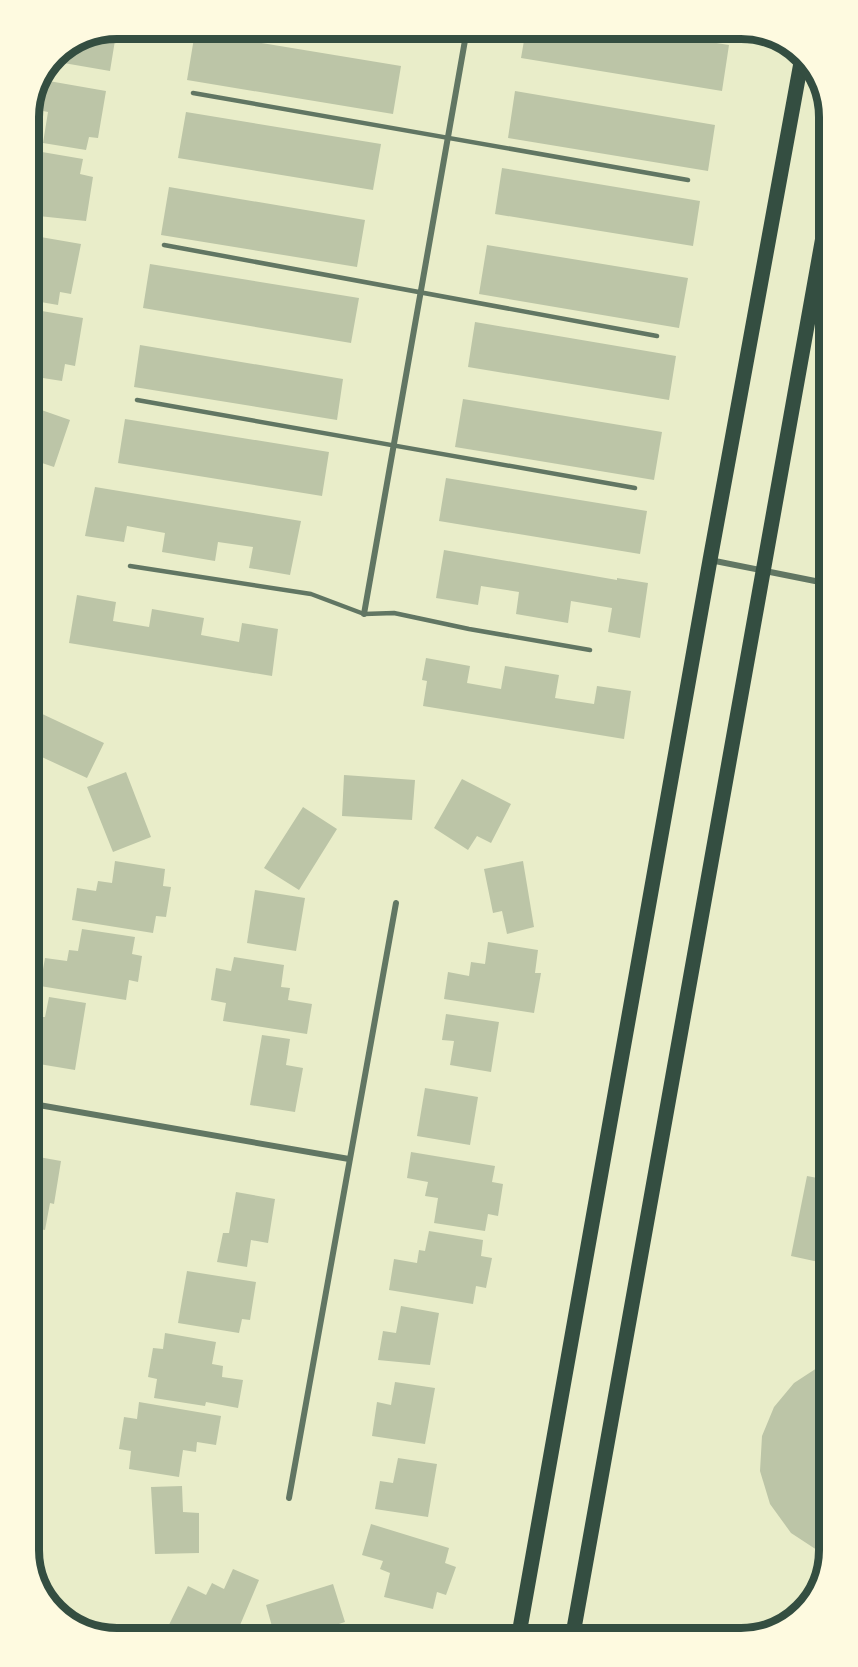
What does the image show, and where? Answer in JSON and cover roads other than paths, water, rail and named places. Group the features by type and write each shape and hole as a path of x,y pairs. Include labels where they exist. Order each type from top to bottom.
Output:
{"main road":[{"path":"520,1628 800,67"},
{"path":"574,1628 819,259"}],"street":[{"path":"364,614 465,39"},
{"path":"710,560 819,582"},
{"path":"289,1498 396,903"},
{"path":"39,1105 349,1159"}],"lane":[{"path":"193,93 688,180"},
{"path":"164,245 657,336"},
{"path":"137,400 635,488"},
{"path":"130,566 311,594 364,614 394,613 469,629 590,650"}]}
